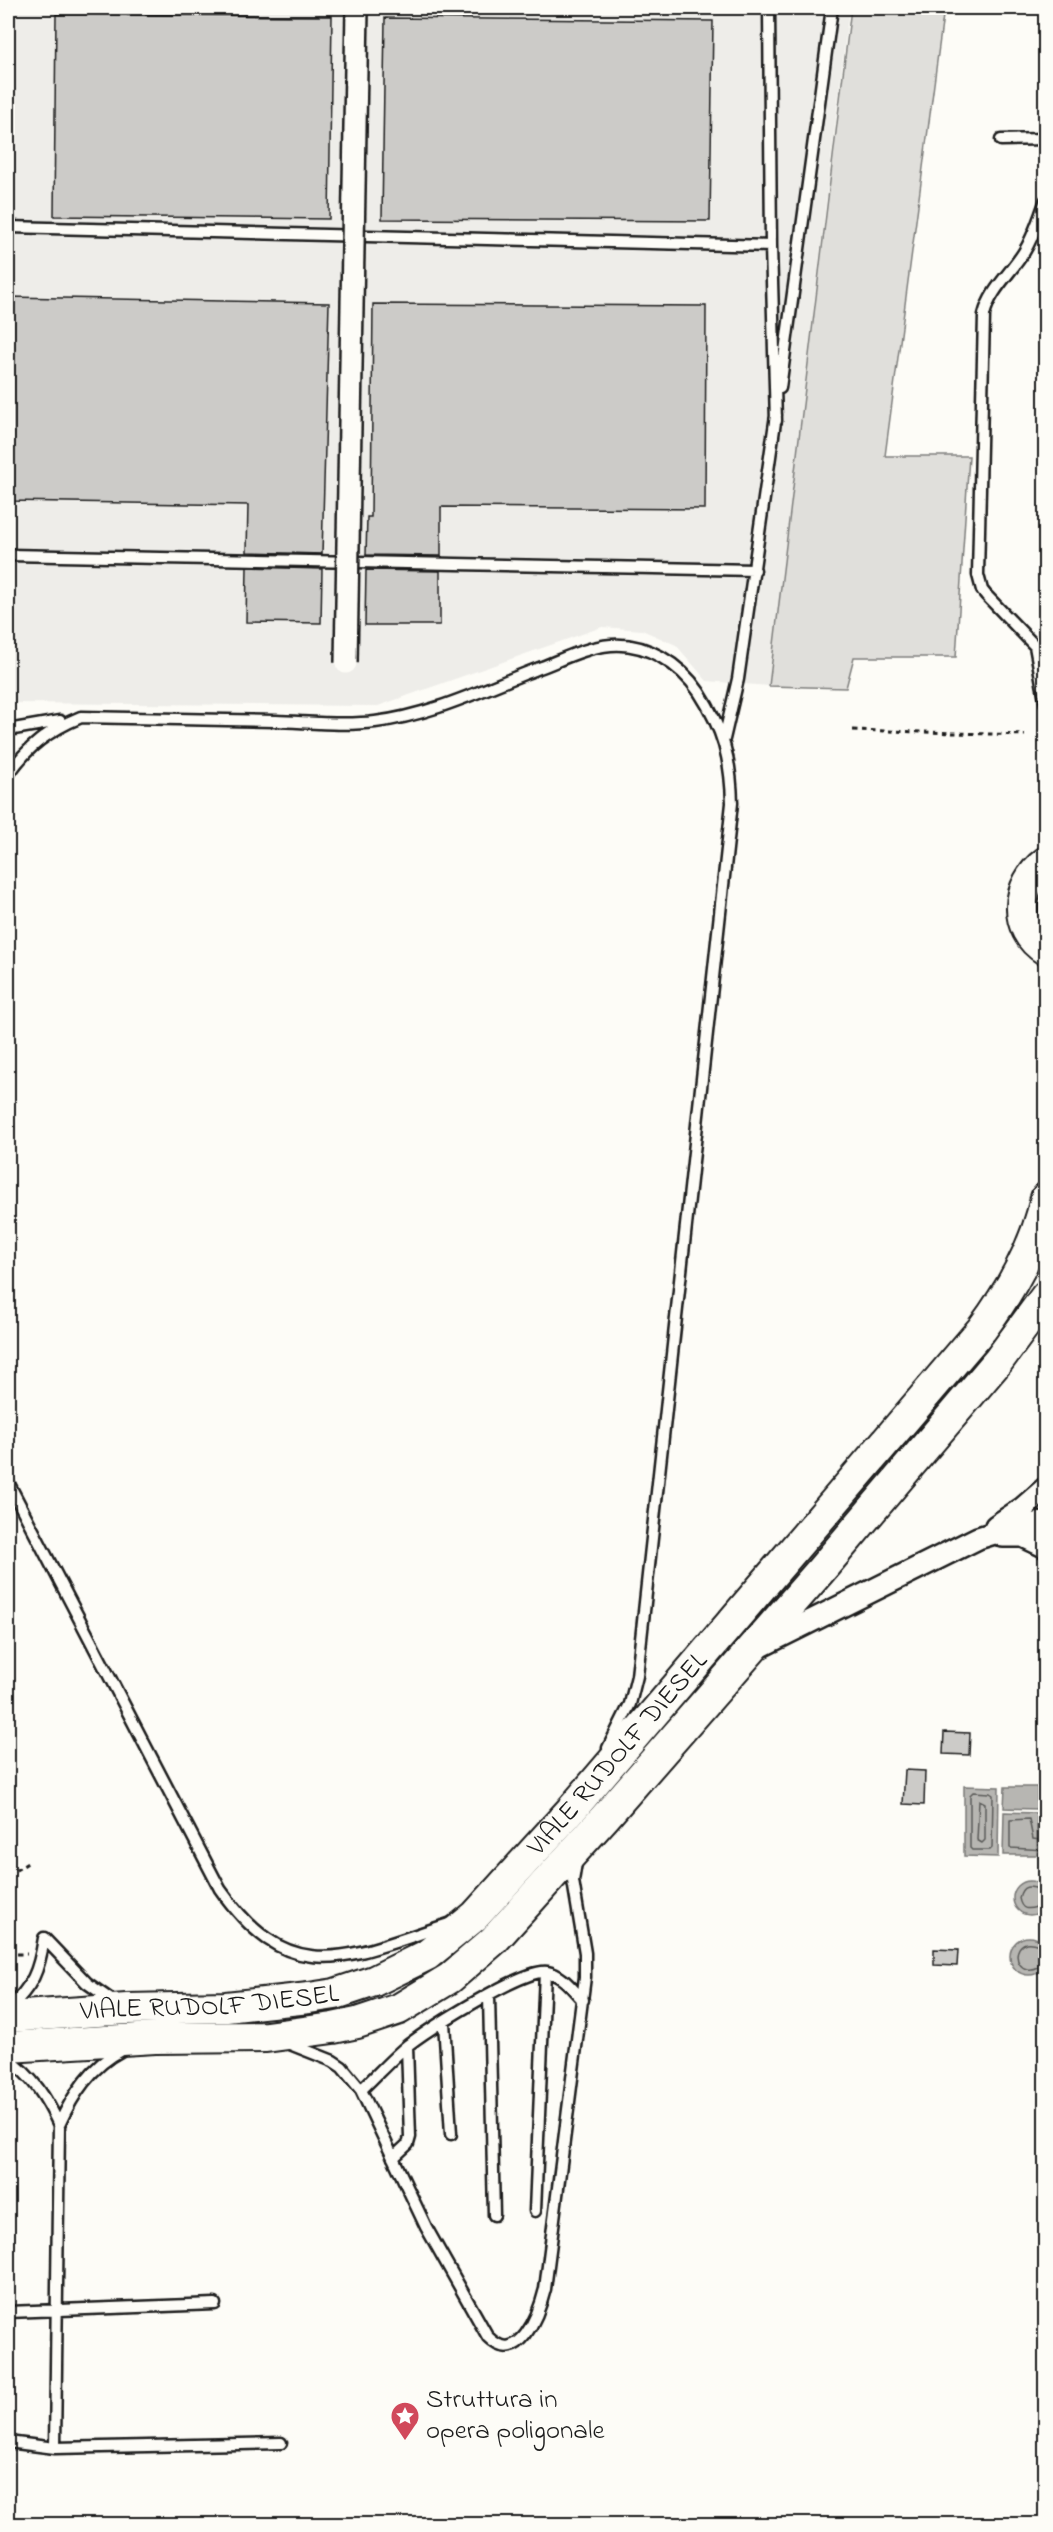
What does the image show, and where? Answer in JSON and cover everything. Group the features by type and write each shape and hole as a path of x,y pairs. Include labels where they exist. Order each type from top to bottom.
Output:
{"street":[{"path":"346,663 357,8"},
{"path":"1046,862 1036,869 1026,883 1021,900 1022,916 1028,932 1038,945 1046,950"},
{"name":"VIALE RUDOLF DIESEL","path":"8,2017 127,2009 226,2007 335,1994 374,1982 412,1964 442,1944 475,1916 572,1809 982,1329 1008,1291 1021,1266 1046,1198"},
{"name":"VIALE RUDOLF DIESEL","path":"8,2048 155,2038 266,2037 357,2023 399,2009 431,1991 494,1940 606,1816 1010,1348 1046,1296"},
{"path":"750,1651 978,1538 1023,1508 1046,1488"},
{"path":"978,1538 1017,1526 1046,1523"},
{"path":"978,1538 1023,1536 1046,1547"}],"lane":[{"path":"769,8 771,246 776,421"},
{"path":"724,739 738,679 755,570 832,8"},
{"path":"1001,140 1046,139"},
{"path":"1046,200 1026,249 993,294 984,315 978,575 982,590 986,595 1035,646 1046,704"},
{"path":"8,227 771,246"},
{"path":"8,555 755,570"},
{"path":"8,730 36,727 81,717 374,723 425,711 582,651 613,645 644,649 676,666 693,683 706,704 724,739 730,770 732,803 637,1676 623,1720 572,1809"},
{"path":"8,776 26,752 42,736 60,725 81,717"},
{"path":"8,1482 220,1889 248,1922 267,1939 287,1950 311,1958 335,1958 475,1916"},
{"path":"266,2037 312,2051 342,2067 361,2090 426,2227 488,2337 509,2347 519,2342 535,2319 546,2289 582,2000 585,1953 573,1875 578,1858 606,1816"},
{"path":"8,2009 34,1979 40,1963 44,1938 87,1983 127,2009"},
{"path":"361,2090 407,2046 515,1981 545,1972 562,1978 582,2000"},
{"path":"535,2211 545,1972"},
{"path":"489,1996 494,2215"},
{"path":"444,2022 451,2134"},
{"path":"59,2125 73,2096 96,2068 113,2055 155,2038"},
{"path":"393,2158 408,2144 410,2137 407,2046"},
{"path":"8,2059 37,2084 47,2098 59,2125 55,2448"},
{"path":"8,2312 57,2312 215,2304"},
{"path":"8,2442 55,2448 281,2444"}],"path":[{"path":"853,730 1025,735"},
{"path":"8,1875 31,1861"}],"shaded area":[{"path":"8,8 849,8 769,686 707,681 676,645 642,630 602,627 378,706 8,703"},
{"path":"851,8 944,8 885,456 969,456 956,657 854,657 846,688 769,686"},
{"path":"1045,875 1045,932 1037,918 1035,904"}],"water":[{"path":"964,1786 999,1787 998,1857 964,1856"},
{"path":"1005,1787 1037,1787 1037,1809 1004,1808"},
{"path":"1041,1787 1045,1787 1045,1856 1040,1856"},
{"path":"1004,1812 1037,1813 1037,1855 1003,1855"},
{"path":"1030,1881 1042,1886 1047,1898 1042,1910 1030,1915 1018,1910 1013,1898 1018,1886"},
{"path":"1029,1937 1036,1938 1042,1943 1047,1949 1047,1963 1042,1969 1036,1974 1029,1975 1022,1974 1016,1969 1011,1963 1010,1956 1011,1949 1016,1943 1022,1938"}],"building":[{"path":"56,14 332,16 329,219 54,216"},
{"path":"385,18 713,21 710,221 382,219"},
{"path":"8,297 329,303 322,554 247,552 248,505 8,501"},
{"path":"373,304 706,306 705,509 441,507 441,556 366,555 367,517 371,517"},
{"path":"247,567 322,569 321,623 246,622"},
{"path":"366,570 440,571 440,625 365,625"},
{"path":"944,1732 970,1733 969,1755 943,1754"},
{"path":"905,1770 925,1771 924,1805 903,1804"},
{"path":"934,1949 958,1950 957,1966 934,1965"}],"place":[{"name":"Struttura in opera poligonale","path":"405,2442"}]}
